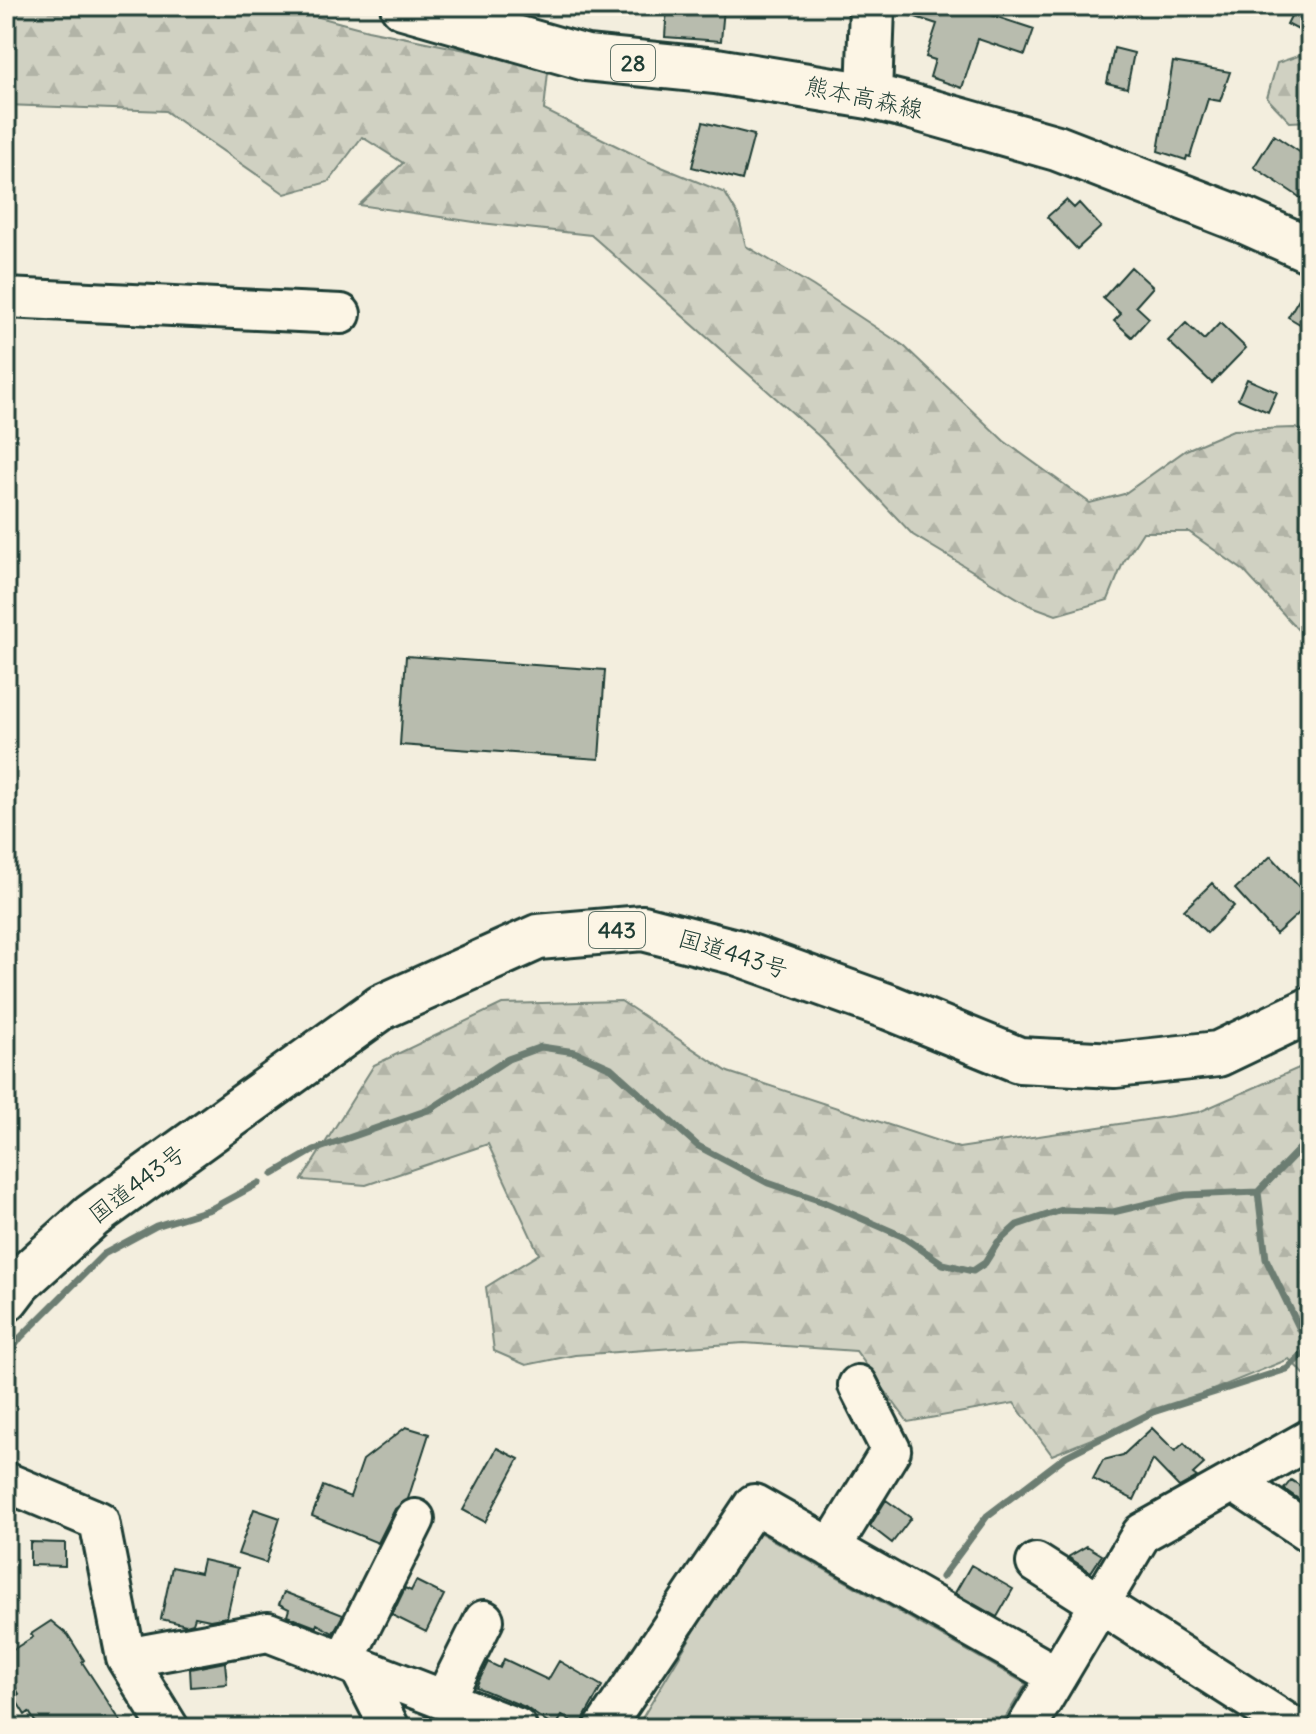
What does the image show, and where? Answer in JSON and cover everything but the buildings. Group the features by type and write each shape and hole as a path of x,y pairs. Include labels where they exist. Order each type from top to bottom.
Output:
{"main road":[{"name":"熊本高森線","path":"403,6 586,58 716,71 869,96 1057,148 1245,221 1310,250"},
{"path":"869,96 872,6"},
{"name":"国道443号","path":"6,1299 19,1282 92,1216 382,1007 538,937 643,928 736,952 889,1007 1019,1060 1115,1065 1218,1054 1310,1010"}],"street":[{"path":"6,298 341,314"},
{"path":"831,1548 891,1450 858,1385"},
{"path":"1026,1728 1142,1533 1310,1439"},
{"path":"6,1482 99,1521 126,1658 169,1728"},
{"path":"1233,1482 1310,1533"},
{"path":"604,1728 754,1504 1057,1676"},
{"path":"351,1664 415,1519"},
{"path":"1036,1563 1295,1728"},
{"path":"444,1700 484,1620"},
{"path":"126,1658 268,1632 517,1728"},
{"path":"351,1664 390,1728"}],"green space":[{"path":"6,6 277,6 368,30 509,59 539,60 548,72 544,110 647,161 725,193 738,215 746,246 904,346 1004,441 1090,503 1124,494 1186,450 1233,430 1295,428 1310,432 1310,643 1244,571 1189,532 1143,532 1123,563 1108,600 1056,615 1029,605 913,535 821,438 591,235 359,205 403,163 362,137 328,182 285,194 165,111 6,105"},
{"path":"1310,52 1310,121 1290,122 1267,98 1277,63"},
{"path":"621,1001 728,1072 959,1148 1199,1112 1310,1063 1310,1380 1289,1359 1052,1455 1014,1403 908,1422 856,1351 744,1343 575,1355 526,1365 494,1351 486,1287 539,1254 488,1144 366,1185 302,1180 374,1065 502,1004"},
{"path":"755,1530 1026,1684 999,1728 644,1728 638,1725"}],"waterway":[{"path":"273,1174 314,1150 431,1109 508,1059 541,1047 575,1052 611,1068 698,1146 768,1183 824,1202 902,1236 943,1264 973,1271 985,1263 998,1242 1017,1225 1062,1210 1113,1212 1185,1195 1258,1192 1310,1138"},
{"path":"6,1357 21,1337 104,1254 156,1226 211,1209 259,1183"},
{"path":"942,1577 987,1516 1066,1456 1153,1412 1287,1369 1309,1348 1266,1259 1258,1192"}]}
